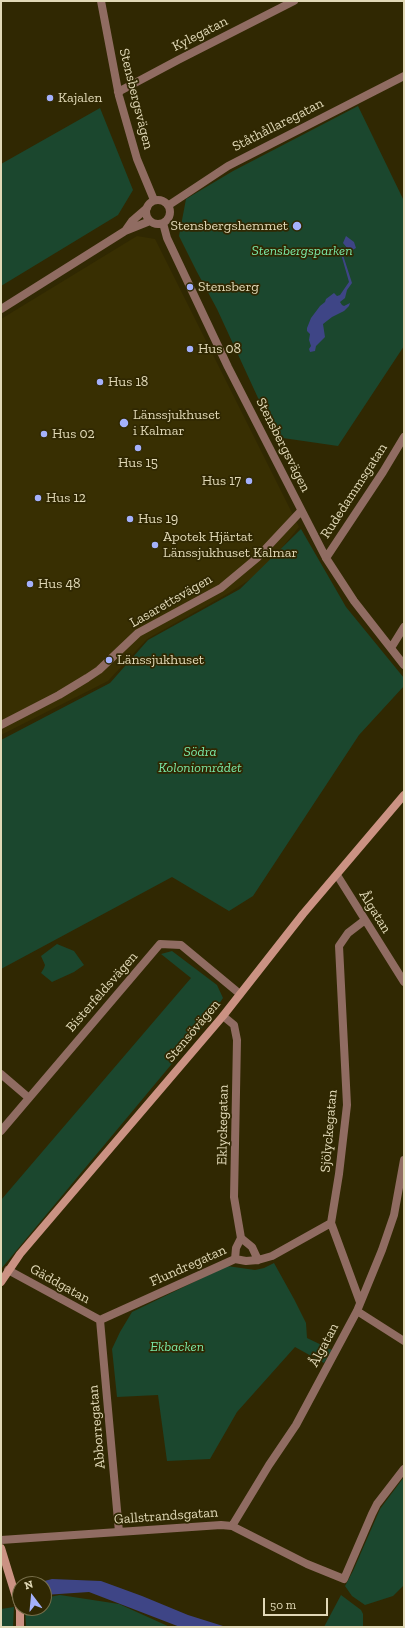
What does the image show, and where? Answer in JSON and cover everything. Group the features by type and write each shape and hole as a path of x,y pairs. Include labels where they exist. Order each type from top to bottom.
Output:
{"street":[{"name":"Stensbergsvägen","path":"101,1 118,92 137,159 154,200"},
{"name":"Kylegatan","path":"118,92 294,1"},
{"name":"Ståthållaregatan","path":"169,205 228,166 404,76"},
{"path":"125,230 132,221 154,200 162,200 169,205 171,210 170,216 163,223 156,224 150,221 146,215 147,208"},
{"path":"1,309 125,230 150,221"},
{"name":"Stensbergsvägen","path":"163,223 167,238 228,367 326,558 354,601 404,665"},
{"name":"Rudedammsgatan","path":"326,558 384,472 404,437"},
{"name":"Lasarettsvägen","path":"1,725 59,695 98,670 138,633 221,588 257,558 301,511"},
{"path":"391,648 404,627"},
{"name":"Stensövägen","path":"1,1282 20,1254 223,1016 303,914 337,876 404,795"},
{"name":"Ålgatan","path":"337,876 404,982"},
{"name":"Sjölyckegatan","path":"360,1302 331,1223 339,1174 347,1105 339,946 348,933 365,920"},
{"name":"Bisterfeldsvägen","path":"1,1132 160,944 180,945 240,994"},
{"name":"Eklyckegatan","path":"223,1016 234,1025 237,1040 234,1197 241,1238 236,1248 235,1259"},
{"path":"1,1074 29,1098"},
{"name":"Ålgatan","path":"232,1526 269,1465 296,1425 357,1311 382,1250 402,1190 404,1160"},
{"name":"Flundregatan","path":"100,1320 235,1259 246,1261 258,1260 272,1256 331,1223"},
{"path":"241,1238 252,1247 258,1260"},
{"name":"Gäddgatan","path":"8,1270 100,1320"},
{"path":"357,1311 404,1341"},
{"name":"Abborregatan","path":"100,1320 119,1532"},
{"name":"Gallstrandsgatan","path":"1,1540 221,1525 232,1526 307,1564 344,1579 377,1504 404,1469"},
{"path":"1,1548 20,1610 20,1627"}],"shaded area":[{"name":"Länssjukhuset i Kalmar","path":"137,236 155,239 299,527 263,571 229,593 147,639 108,681 1,735 1,319"}],"green space":[{"name":"Stensbergsparken","path":"358,106 404,201 404,346 338,446 276,437 217,309 179,236 186,199 233,171"},
{"path":"100,108 133,190 118,215 1,286 1,164"},
{"name":"Södra Koloniområdet","path":"301,529 346,607 404,678 404,686 359,735 253,896 229,911 172,877 1,969 1,740 110,683 148,640 240,589"},
{"path":"57,944 74,951 84,965 74,972 52,982 41,973 45,965 41,956"},
{"path":"172,951 217,985 223,998 205,1024 1,1269 1,1200 191,978 161,954"},
{"name":"Ekbacken","path":"274,1263 306,1323 307,1338 332,1350 324,1363 295,1347 237,1412 210,1459 167,1461 158,1395 117,1397 112,1349 120,1332 132,1312 227,1266 255,1270 264,1268"},
{"path":"404,1477 404,1585 393,1596 365,1605 352,1596 345,1586 380,1509"},
{"path":"60,1595 119,1604 170,1627 26,1627 25,1616 52,1616 52,1596"},
{"path":"341,1595 361,1610 363,1614 363,1627 324,1627"},
{"path":"12,1607 13,1627 1,1627 1,1609"}],"water":[{"path":"346,236 354,242 356,248 343,255 352,283 347,290 345,298 340,302 344,306 350,303 344,311 332,317 323,324 325,337 316,346 315,351 310,352 310,334 307,331 307,328 311,318 326,299 334,293 337,296 340,295 349,282 341,254 348,249 343,243"},
{"path":"52,1579 101,1581 188,1615 223,1626 232,1627 180,1627 89,1592 52,1594"}],"place":[{"name":"Kajalen","path":"50,98"},
{"name":"Stensbergshemmet","path":"297,226"},
{"name":"Stensberg","path":"190,287"},
{"name":"Hus 08","path":"190,349"},
{"name":"Hus 18","path":"100,382"},
{"name":"Länssjukhuset i Kalmar","path":"124,423"},
{"name":"Hus 02","path":"44,434"},
{"name":"Hus 15","path":"138,448"},
{"name":"Hus 17","path":"249,481"},
{"name":"Hus 12","path":"38,498"},
{"name":"Hus 19","path":"130,519"},
{"name":"Apotek Hjärtat Länssjukhuset Kalmar","path":"155,545"},
{"name":"Hus 48","path":"30,584"},
{"name":"Länssjukhuset","path":"109,660"}]}
